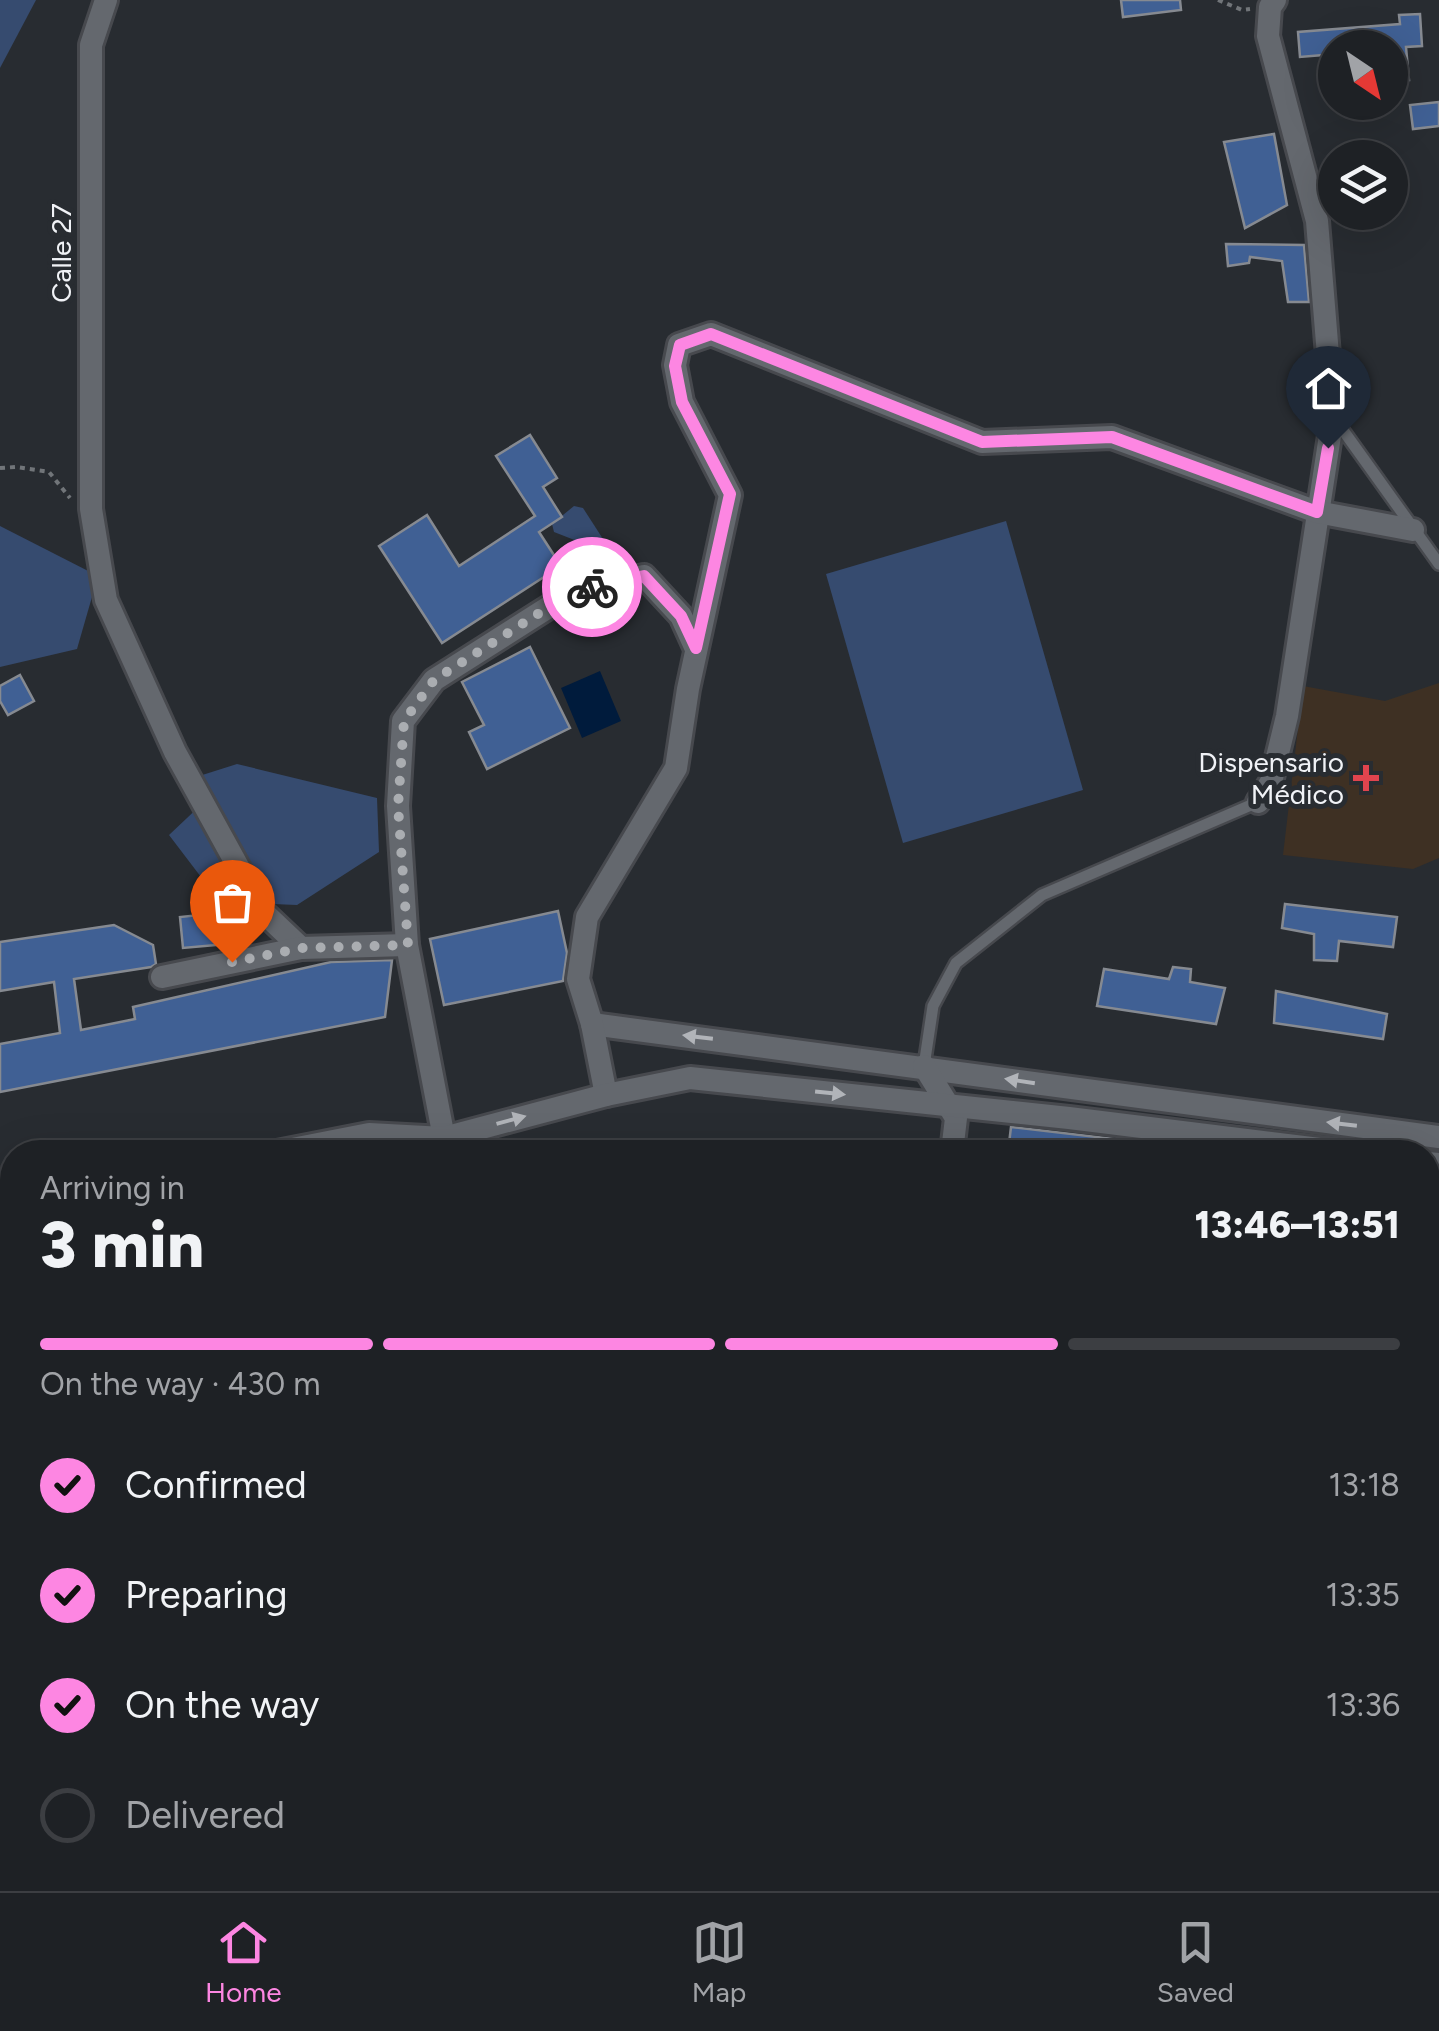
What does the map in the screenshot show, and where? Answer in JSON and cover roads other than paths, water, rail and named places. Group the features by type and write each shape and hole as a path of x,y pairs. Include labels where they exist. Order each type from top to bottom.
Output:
{"street":[{"name":"Calle 27","path":"106,0 91,46 92,509 106,600 175,752 263,912 302,948"},
{"path":"1258,802 1272,782 1287,716 1333,416 1317,221 1268,36 1273,4"},
{"path":"606,1095 592,1024 578,979 588,917 676,768 696,648 730,494 682,402 675,366 680,345 711,334 982,442 1112,437 1317,512 1414,530"},
{"path":"438,1140 408,945 398,806 404,721 434,680 574,591 644,576 681,616 696,648"},
{"path":"162,977 302,948 408,945"},
{"path":"592,1024 1439,1137"},
{"path":"924,1066 952,1107 956,1118 953,1140"},
{"path":"456,1140 606,1095 690,1078 1247,1140"},
{"path":"1069,1118 1071,1090"},
{"path":"338,1140 368,1134 407,1140"}],"lane":[{"path":"1333,416 1439,564"},
{"path":"924,1066 932,1006 956,963 1042,896 1258,802"}],"place":[{"name":"Dispensario Médico","path":"1366,778"}]}
